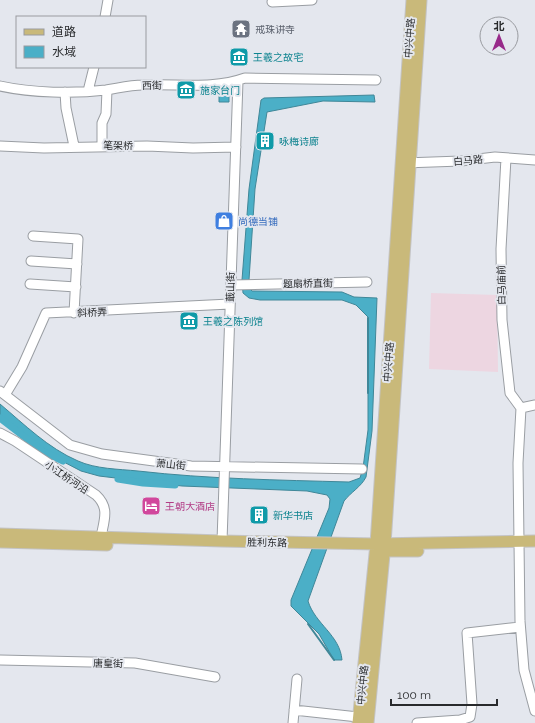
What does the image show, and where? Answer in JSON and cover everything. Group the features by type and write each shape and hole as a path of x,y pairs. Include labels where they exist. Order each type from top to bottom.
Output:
{"main road":[{"name":"中兴中路","path":"405,163 421,0"},
{"name":"中兴中路","path":"368,723 405,163 411,4"},
{"name":"胜利东路","path":"0,534 222,541 309,546"},
{"name":"胜利东路","path":"520,545 535,541"},
{"name":"胜利东路","path":"0,542 380,547 520,545 535,548"},
{"name":"中兴中路","path":"358,720 380,547"}],"street":[{"path":"105,16 108,0"},
{"path":"272,2 312,0"},
{"path":"88,91 94,68"},
{"name":"西街","path":"0,86 65,92 107,90 144,84 209,85 238,81 245,78 376,80"},
{"name":"蕺山街","path":"222,541 226,469 230,304 235,285 238,81"},
{"path":"102,146 102,123 106,114 107,90"},
{"path":"65,92 66,108 74,146"},
{"name":"笔架桥","path":"0,146 193,148 236,146"},
{"name":"白马路","path":"405,163 506,158 535,160"},
{"name":"白马庙前","path":"506,158 501,249 502,320 510,393 521,408"},
{"path":"33,236 78,239 74,313"},
{"path":"31,261 77,264"},
{"name":"题扇桥直街","path":"235,285 367,282"},
{"path":"30,284 76,287"},
{"name":"斜桥弄","path":"2,393 22,367 46,313 74,313 230,304"},
{"name":"萧山街","path":"2,393 70,444 102,454 163,464 226,469 362,469"},
{"path":"535,405 521,408 518,464 520,626 524,670 535,711"},
{"name":"小江桥河沿","path":"0,433 15,441 104,503 105,510 101,537"},
{"path":"417,723 460,720 470,717 472,704 467,632 520,626"},
{"name":"唐皇街","path":"0,660 135,663 214,677"},
{"path":"293,723 297,679"},
{"path":"294,710 358,720"}],"shaded area":[{"path":"431,293 497,295 498,372 429,369"}],"water":[{"path":"219,88 234,88 234,96 229,96 229,102 219,102"},
{"path":"374,95 375,102 323,101 267,112 255,189 249,280 249,288 252,291 342,292 354,297 377,298 372,431 366,477 344,501 308,601 311,609 337,643 342,660 334,660 319,634 291,606 291,600 329,508 330,499 327,495 307,491 182,486 99,476 81,471 60,460 0,418 0,404 37,436 57,450 67,456 92,466 164,474 244,479 349,482 360,478 363,468 368,430 368,317 356,305 342,300 260,300 249,298 243,293 242,280 249,189 261,100 264,98"}],"waterway":[{"path":"368,318 368,393"},
{"path":"0,418 44,452 63,461"},
{"path":"118,479 143,483 175,485"},
{"path":"308,624 334,660"}],"place":[{"name":"戒珠讲寺","path":"241,29"},
{"name":"王羲之故宅","path":"239,57"},
{"name":"施家台门","path":"186,90"},
{"name":"咏梅诗廊","path":"265,141"},
{"name":"尚德当铺","path":"224,221"},
{"name":"王羲之陈列馆","path":"189,321"},
{"name":"王朝大酒店","path":"151,506"},
{"name":"新华书店","path":"259,515"}]}
